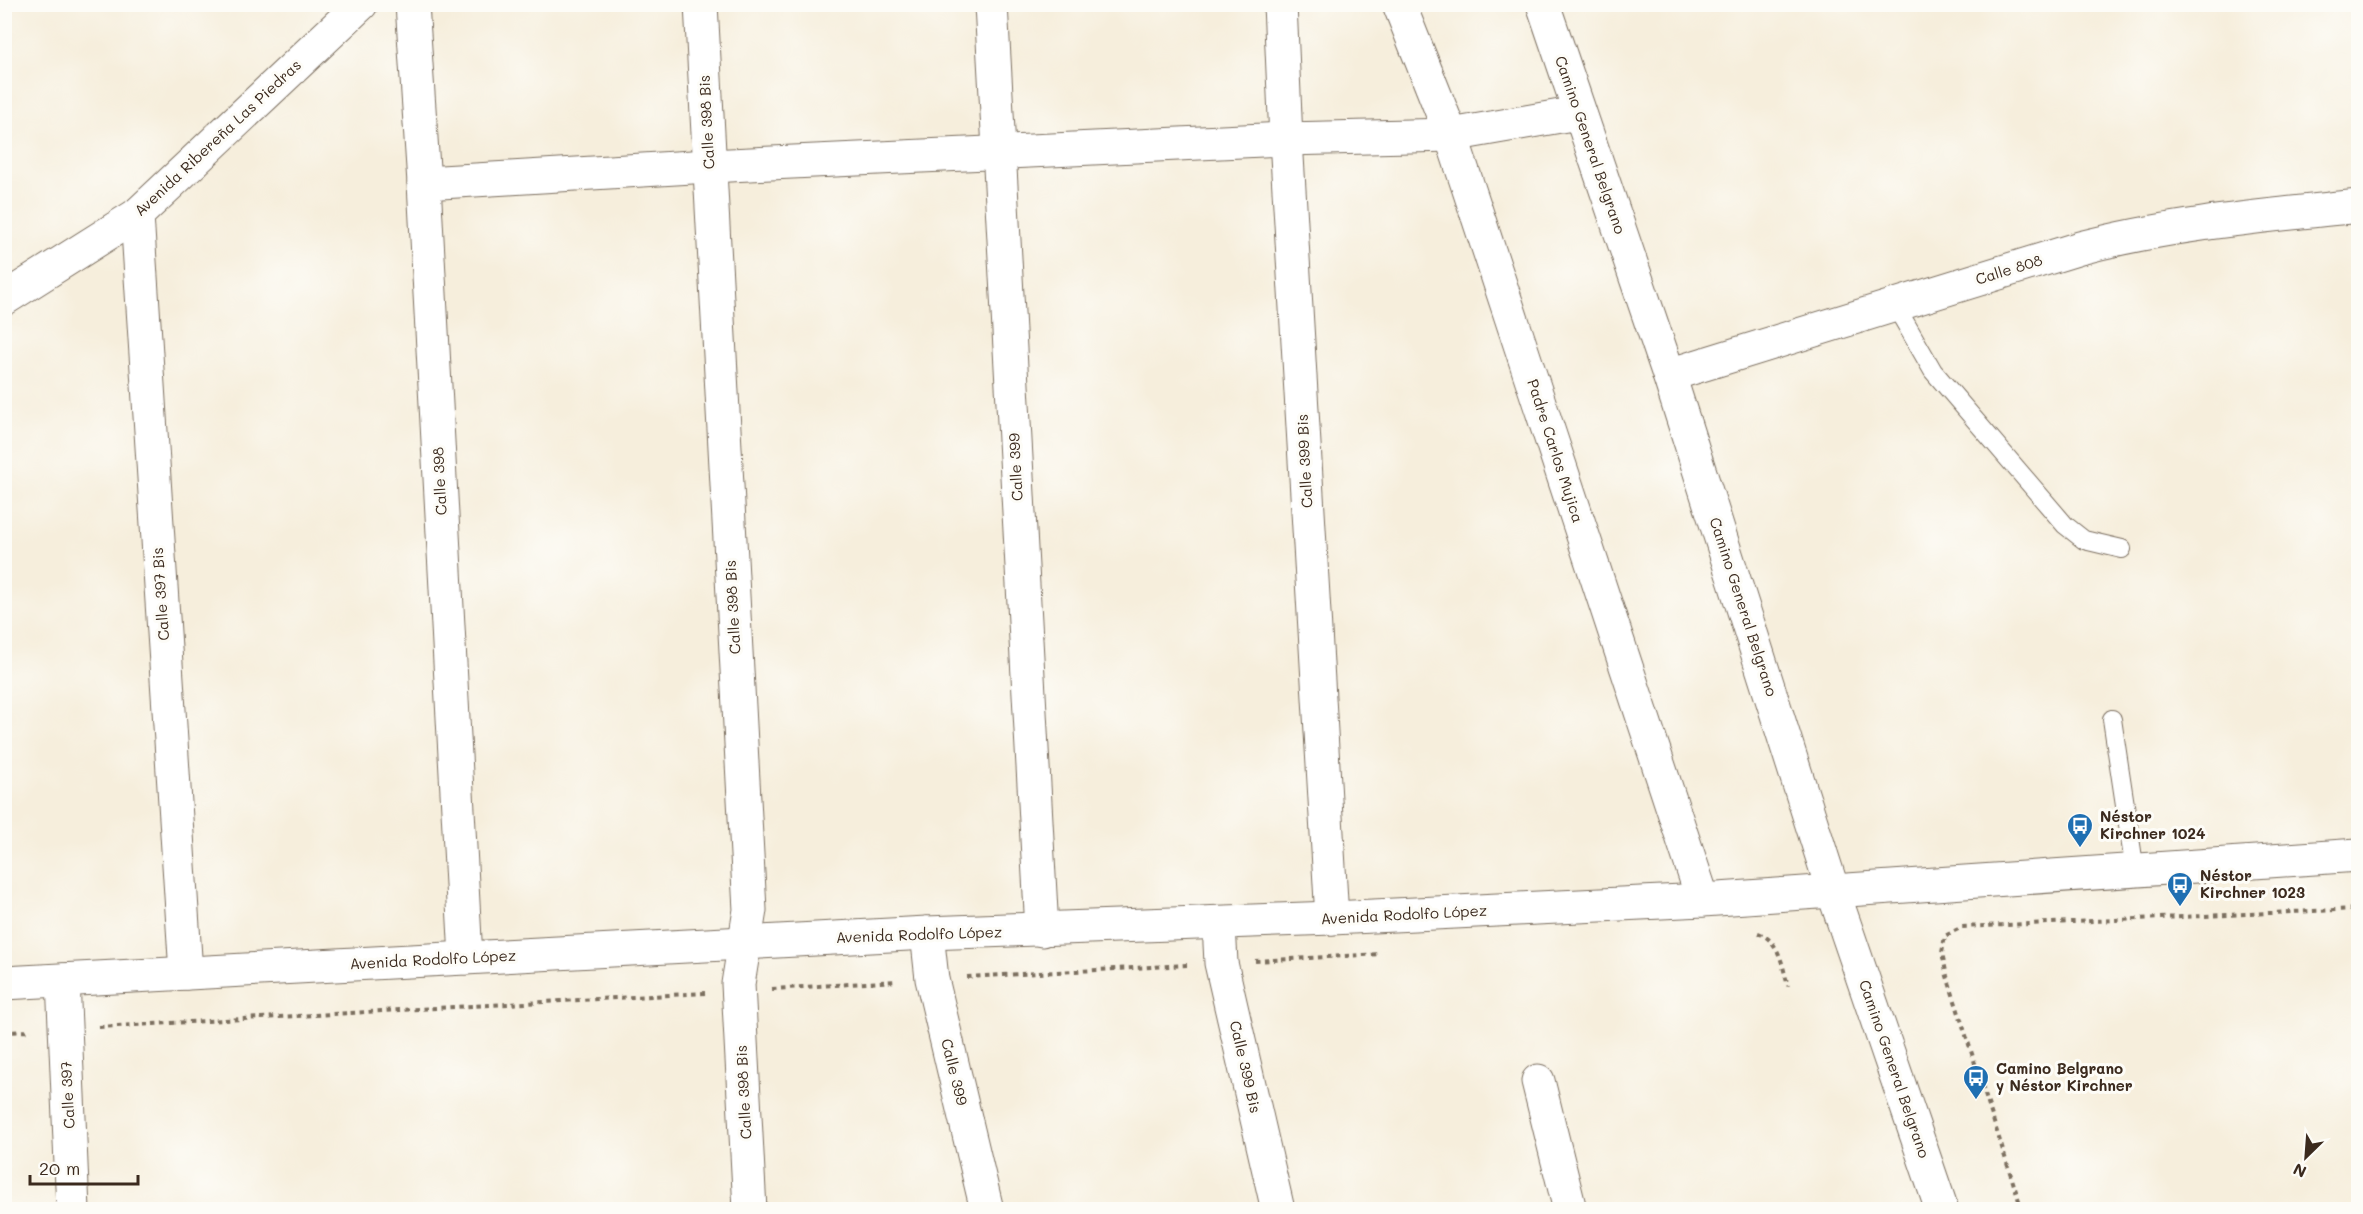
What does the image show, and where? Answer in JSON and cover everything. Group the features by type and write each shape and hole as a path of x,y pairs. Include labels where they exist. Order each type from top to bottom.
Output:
{"street":[{"name":"Avenida Ribereña Las Piedras","path":"4,299 137,215 361,4"},
{"name":"Calle 398","path":"412,4 415,18 466,958"},
{"name":"Calle 398 Bis","path":"701,4 750,910 738,984 750,1209"},
{"name":"Calle 399","path":"991,4 1042,930"},
{"name":"Calle 399 Bis","path":"1280,4 1332,918"},
{"name":"Padre Carlos Mujica","path":"1399,4 1451,135 1703,900"},
{"name":"Camino General Belgrano","path":"1543,4 1578,113 1669,375 1833,891 1942,1209"},
{"path":"424,183 709,166 1286,139 1451,135 1578,113"},
{"name":"Calle 808","path":"1669,375 2132,234 2223,220 2358,206"},
{"name":"Calle 397 Bis","path":"137,215 186,973"},
{"name":"Avenida Rodolfo López","path":"4,983 927,933 1219,924 1703,900 2358,855"},
{"name":"Calle 399 Bis","path":"1219,924 1221,963 1278,1209"},
{"name":"Calle 399","path":"927,933 932,979 987,1209"},
{"name":"Calle 397","path":"63,980 73,1209"},
{"path":"1538,1082 1570,1209"}],"lane":[{"path":"1895,305 1933,371 2065,525 2084,540 2122,549"},
{"path":"2112,719 2134,871"}],"path":[{"path":"2022,1209 1947,976 1942,953 1945,936 1962,927 2358,909"}],"place":[{"name":"Néstor Kirchner 1024","path":"2080,849"},
{"name":"Néstor Kirchner 1023","path":"2180,908"},
{"name":"Camino Belgrano y Néstor Kirchner","path":"1976,1101"}]}
